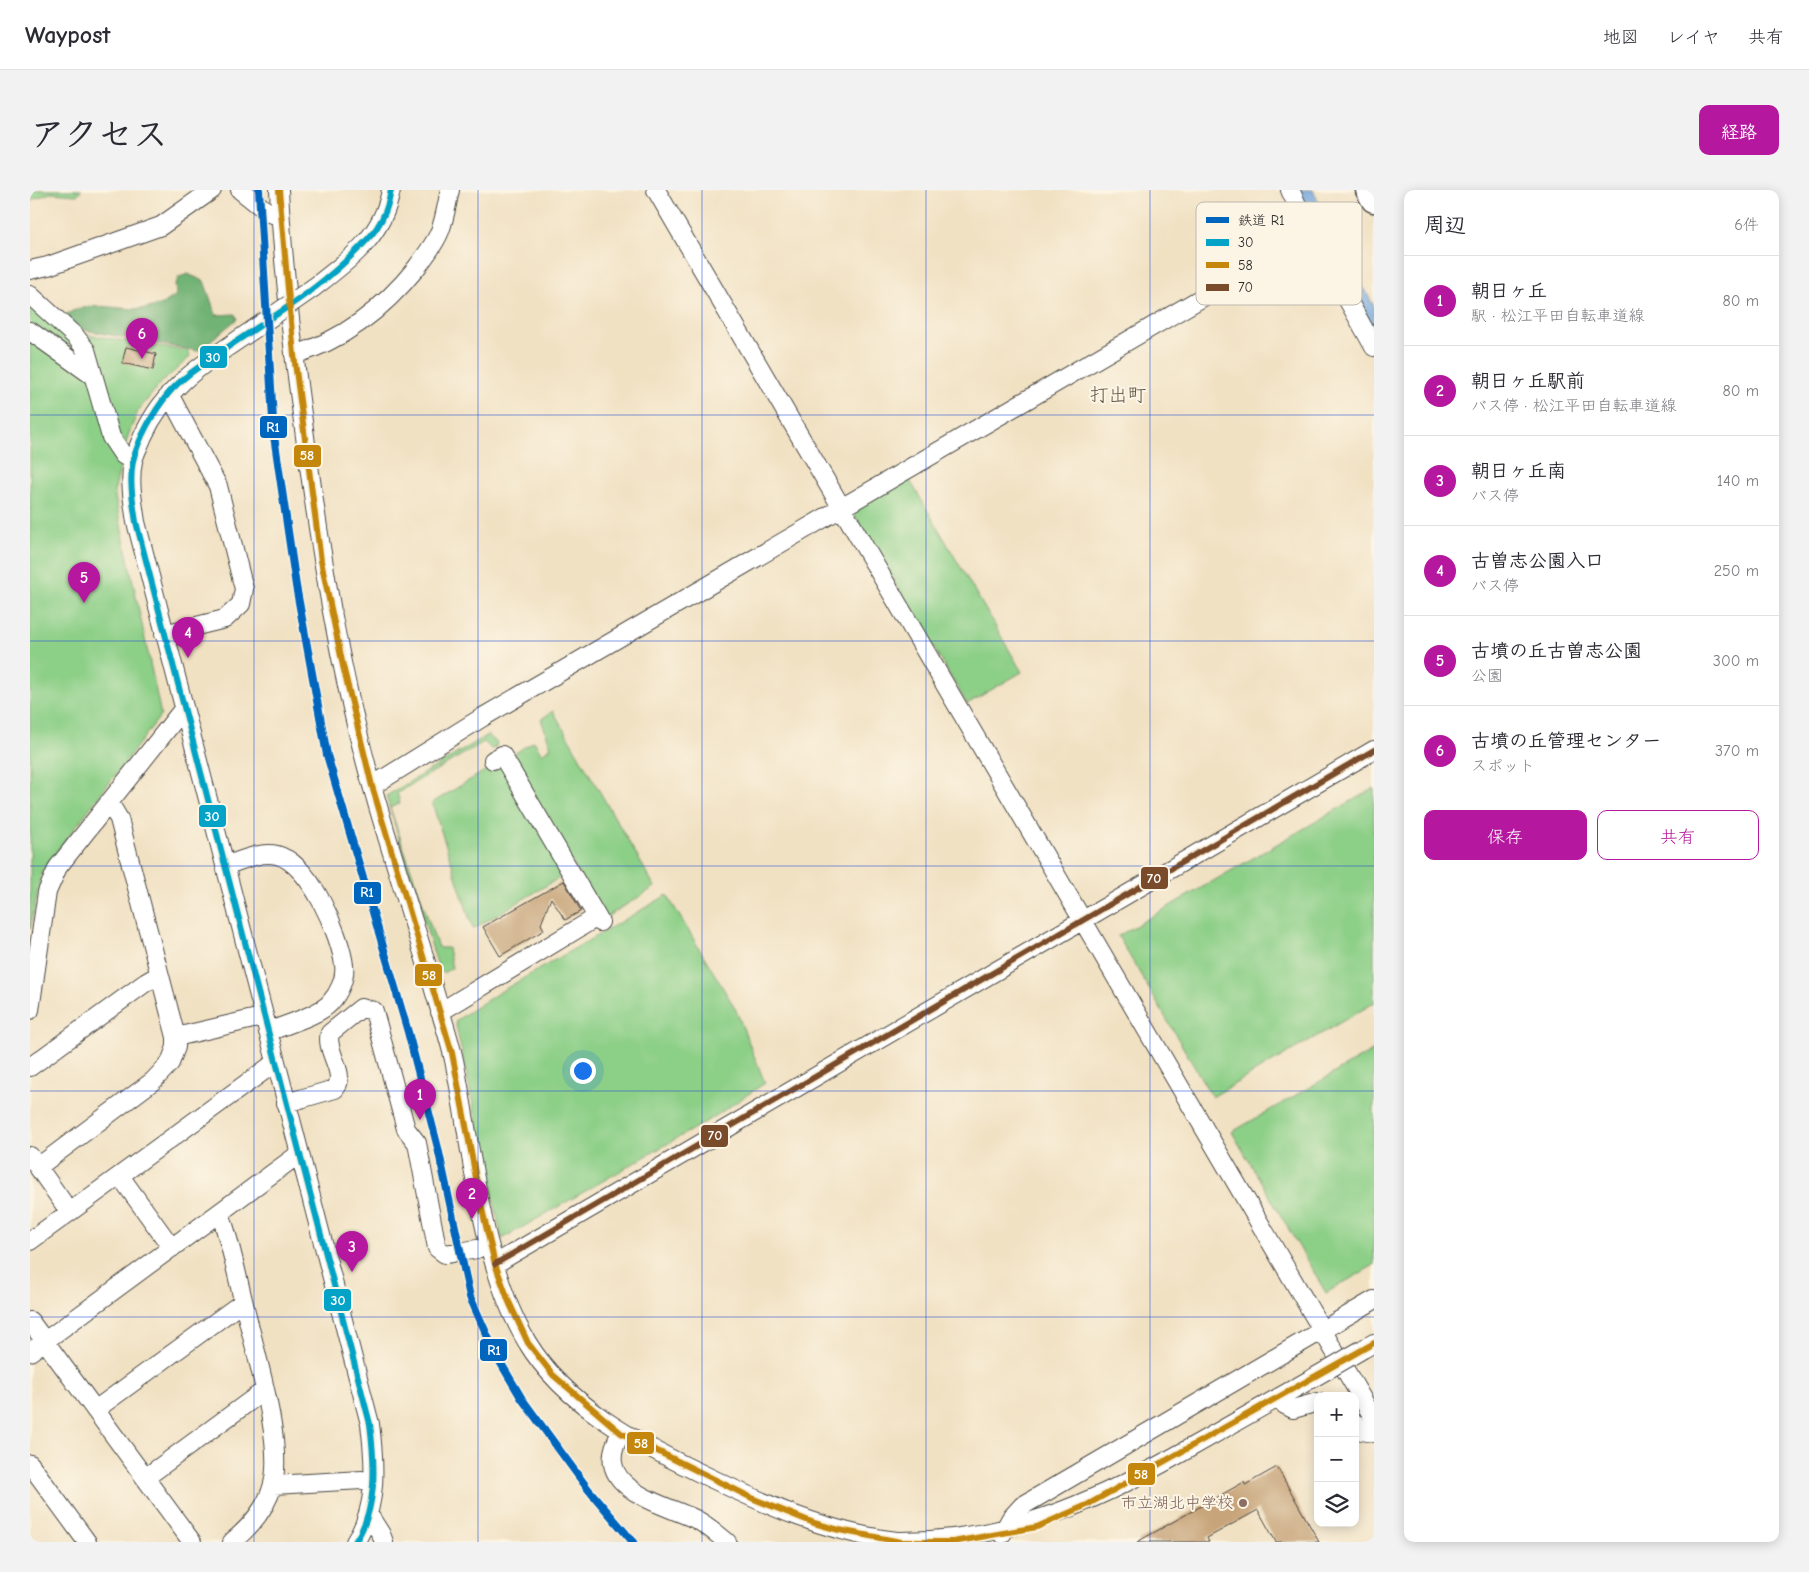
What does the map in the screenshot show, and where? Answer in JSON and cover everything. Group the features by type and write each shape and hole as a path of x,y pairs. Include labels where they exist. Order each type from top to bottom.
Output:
{"highway":[{"path":"1369,190 1374,199"}],"street":[{"path":"30,270 48,266 161,226 212,190"},
{"path":"240,190 269,213 280,216"},
{"path":"279,190 294,355 321,561 372,786 452,1053 482,1210 495,1264 509,1302 528,1343 553,1376 621,1433 754,1499 814,1523 901,1542 953,1542 1037,1527 1088,1505 1369,1346"},
{"path":"355,1542 368,1515 374,1471 370,1424 164,634 136,522 131,484 133,461 150,422 169,394 201,366 338,269 371,237 386,214 391,190"},
{"path":"294,355 311,350 357,325 400,289 425,256 440,232 450,190"},
{"path":"656,190 1374,1418"},
{"path":"1290,190 1296,202"},
{"path":"30,295 76,337 86,350 111,437 123,455 133,461"},
{"path":"372,786 483,717 1196,301"},
{"path":"1351,305 1374,347"},
{"path":"30,331 93,376"},
{"path":"164,634 225,619 241,604 244,590 218,486 169,394"},
{"path":"30,1010 47,892 58,867 184,708"},
{"path":"495,1264 1374,750"},
{"path":"440,1012 598,919 502,755 493,760"},
{"path":"69,1211 34,1161 153,1082 170,1063 176,1047 176,1037 120,819 109,802"},
{"path":"225,866 255,856 276,855 291,862 305,876 331,920 344,965 342,982 328,1004 268,1032"},
{"path":"30,1067 160,975"},
{"path":"286,1103 335,1088 339,1076 329,1041 330,1033 361,1008 374,1012 406,1129 417,1143 437,1248 445,1254 465,1251"},
{"path":"176,1037 253,1019"},
{"path":"30,1241 276,1062"},
{"path":"30,1352 299,1154"},
{"path":"125,1183 172,1248"},
{"path":"220,1213 264,1390 275,1451 273,1485 258,1516 232,1542"},
{"path":"1002,1534 1011,1518 1022,1506 1374,1300"},
{"path":"95,1410 243,1302"},
{"path":"30,1321 192,1542"},
{"path":"145,1478 264,1390"},
{"path":"1279,1397 1293,1410 1314,1403"},
{"path":"1359,1428 1362,1431 1374,1434"},
{"path":"621,1433 616,1441 611,1460 615,1472 642,1498 695,1519 727,1542"},
{"path":"30,1464 88,1542"},
{"path":"273,1485 362,1480"},
{"path":"368,1515 384,1542"}],"green space":[{"path":"30,190 82,190 77,195 50,193 32,200 30,204"},
{"path":"188,274 204,281 216,315 235,314 237,319 198,351 73,328 65,321 65,315 79,309 107,307 134,309 162,304 176,295 175,285 179,277"},
{"path":"30,305 70,332 188,351 190,357 160,384 138,411 128,436 114,492 161,715 42,871 30,929"},
{"path":"908,477 1022,672 967,704 854,514 853,509"},
{"path":"553,711 655,887 605,918 509,757 534,741 542,754 551,747 541,719"},
{"path":"488,735 497,743 495,748 491,749 484,742 397,793 400,803 390,808 437,945 439,948 448,948 452,968 443,973 439,970 386,796"},
{"path":"501,761 566,874 473,929 432,803"},
{"path":"1374,788 1374,1003 1212,1097 1118,936"},
{"path":"667,895 735,1008 765,1083 714,1117 502,1239 455,1021 498,993"},
{"path":"1374,1050 1374,1265 1326,1293 1232,1132"}],"water":[{"path":"1295,190 1313,190 1319,202 1301,202"},
{"path":"1362,285 1374,306 1374,341 1355,305 1362,305"}],"building":[{"path":"126,347 156,354 153,370 122,363"},
{"path":"564,881 581,911 565,920 551,898 541,924 544,930 500,956 483,927"},
{"path":"1277,1467 1319,1542 1276,1542 1258,1510 1207,1538 1209,1542 1137,1542 1244,1482 1245,1485"}],"rail line":[{"name":"R1","path":"259,190 274,436 296,586 327,755 408,1032 438,1148 470,1297 496,1355 522,1399 588,1489 633,1542"}],"transit line":[{"name":"58","path":"279,190 294,355 321,561 343,666 372,786 452,1053 482,1209 495,1264 509,1302 528,1343 553,1375 621,1433 754,1499 814,1523 839,1530 901,1542 953,1542 1037,1527 1087,1505 1374,1343"},
{"name":"30","path":"355,1542 368,1515 373,1485 374,1470 370,1424 136,522 131,476 135,453 143,435 152,417 168,394 197,369 320,283 364,244 381,221 389,202 391,190"},
{"name":"70","path":"495,1264 1374,750"}],"place":[{"name":"古墳の丘管理センター","path":"142,359"},
{"name":"古墳の丘古曽志公園","path":"84,603"},
{"name":"古曽志公園入口","path":"188,658"},
{"name":"朝日ヶ丘","path":"420,1120"},
{"name":"朝日ヶ丘駅前","path":"472,1219"},
{"name":"朝日ヶ丘南","path":"352,1272"},
{"name":"市立湖北中学校","path":"1243,1503"}],"district":[{"name":"打出町","path":"1118,395"}]}
